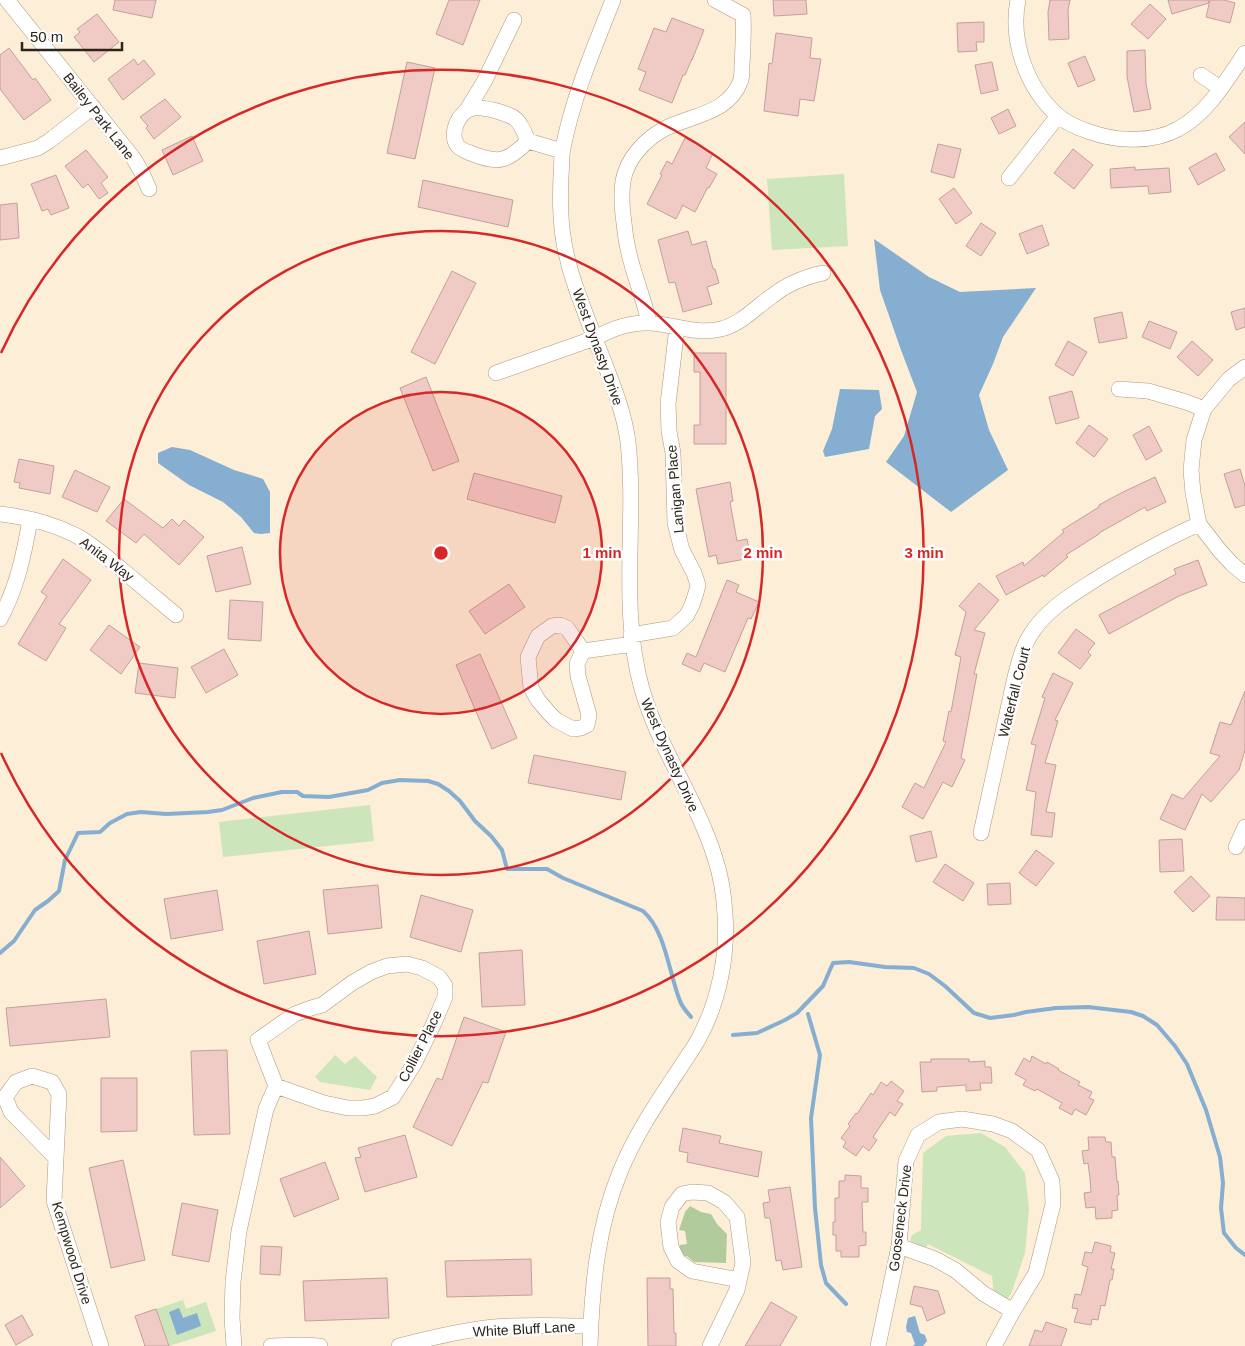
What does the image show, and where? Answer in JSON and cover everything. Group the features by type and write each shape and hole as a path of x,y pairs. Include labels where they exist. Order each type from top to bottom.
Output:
{"street":[{"name":"Bailey Park Lane","path":"7,0 134,159 149,189"},
{"name":"West Dynasty Drive","path":"590,1346 594,1274 604,1222 620,1172 642,1126 699,1038 717,992 726,938 722,890 715,856 658,734 648,710 636,668 632,640 630,463 624,419 618,398 574,283 562,237 560,208 562,151 578,95 613,0"},
{"path":"649,323 646,307 628,250 622,210 623,182 626,169 633,156 647,140 664,129 703,115 721,106 733,95 741,79 744,36 743,15 715,0"},
{"path":"1018,0 1016,24 1020,54 1035,88 1045,103 1058,116 1086,130 1108,137 1137,140 1164,136 1189,123 1203,111 1245,53"},
{"path":"468,110 484,82 514,20"},
{"path":"1200,75 1220,88"},
{"path":"0,158 38,148 50,141 93,107"},
{"path":"474,108 484,108 512,116 522,125 528,141 516,153 497,161 476,156 463,150 457,146 453,136 461,115 474,108"},
{"path":"1008,178 1058,116"},
{"path":"528,141 562,151"},
{"path":"496,373 595,338 609,330 632,324 649,323 693,330 719,329 732,326 784,288 798,280 823,273"},
{"name":"Lanigan Place","path":"583,652 673,628 687,615 696,593 698,585 682,550 675,523 674,453 669,431 668,404 677,328"},
{"path":"1245,367 1229,379 1204,410 1194,440 1191,470 1199,524 1220,551 1245,575"},
{"path":"1119,389 1148,391 1186,402 1204,410"},
{"name":"Anita Way","path":"0,514 61,529 78,537 91,545 176,615"},
{"path":"0,619 17,579 25,553 30,520"},
{"name":"Waterfall Court","path":"981,833 1015,677 1022,652 1030,635 1048,612 1061,602 1145,550 1199,524"},
{"path":"560,625 567,628 583,652 576,664 589,715 587,725 573,729 556,720 538,700 531,688 528,657 538,636 552,626 560,625"},
{"path":"1236,847 1245,827"},
{"name":"Collier Place","path":"407,964 422,968 439,977 444,986 445,997 414,1064 393,1097 375,1106 348,1108 324,1103 276,1086 258,1040 295,1014 322,1005 352,983 371,972 387,966 407,964"},
{"name":"Kempwood Drive","path":"56,1158 11,1112 5,1097 16,1082 32,1076 52,1082 59,1094 54,1201 101,1346"},
{"path":"234,1346 232,1318 233,1282 239,1231 266,1109 276,1086"},
{"name":"Gooseneck Drive","path":"878,1346 899,1246 906,1161 918,1135 939,1122 962,1119 993,1124 1012,1131 1038,1150 1052,1181 1053,1204 1036,1273 994,1346"},
{"path":"710,1346 737,1290 743,1263 737,1217 724,1202 708,1193 692,1192 682,1194 672,1207 668,1222 672,1247 678,1261 692,1270 739,1280"},
{"path":"899,1246 935,1259 955,1270 984,1294 1013,1311"},
{"name":"White Bluff Lane","path":"399,1346 447,1334 493,1327 591,1326"},
{"path":"271,1346 320,1346"}],"green space":[{"path":"844,174 848,246 772,250 767,179"},
{"path":"370,805 374,841 223,857 219,822"},
{"path":"335,1055 345,1064 355,1056 377,1077 370,1090 320,1082 315,1077"},
{"path":"981,1133 1005,1147 1025,1173 1029,1209 1025,1253 1011,1294 1006,1300 994,1296 992,1276 928,1244 925,1249 910,1241 912,1235 921,1230 923,1153 946,1136"},
{"path":"690,1206 701,1212 711,1214 717,1224 727,1234 726,1263 694,1262 687,1256 681,1256 679,1251 680,1245 687,1244 685,1231 679,1230 685,1212"},
{"path":"183,1300 186,1309 206,1302 216,1331 169,1346 156,1309"}],"water":[{"path":"874,239 929,277 960,292 1036,288 1003,337 979,395 989,430 1008,470 951,512 886,462 904,436 917,392 880,290"},
{"path":"840,389 879,390 882,409 875,416 869,449 825,457 823,451 832,429"},
{"path":"172,447 190,450 234,470 263,479 270,492 270,533 254,533 241,517 223,502 189,485 158,463 158,453"},
{"path":"179,1308 183,1318 197,1313 201,1326 177,1335 169,1312"},
{"path":"915,1316 920,1333 925,1335 927,1341 923,1346 913,1346 915,1344 911,1333 907,1332 908,1318"}],"building":[{"path":"115,0 156,0 152,18 113,10"},
{"path":"449,0 480,0 463,45 436,34"},
{"path":"773,0 806,0 807,14 774,16"},
{"path":"1050,0 1070,0 1068,10 1069,39 1049,40 1048,12"},
{"path":"1168,0 1208,0 1209,3 1172,14"},
{"path":"1210,0 1224,0 1235,3 1230,23 1206,17"},
{"path":"1150,4 1166,19 1148,39 1131,24"},
{"path":"97,14 119,42 94,62 74,37 80,32 77,29"},
{"path":"672,18 704,30 672,103 639,90 646,72 638,69 654,28 666,32"},
{"path":"984,22 984,42 976,42 977,51 958,52 957,23"},
{"path":"776,33 812,38 810,58 821,59 814,101 800,99 798,116 764,111 769,63 772,64"},
{"path":"9,48 51,100 24,120 0,89 0,55"},
{"path":"1145,50 1146,84 1151,109 1134,112 1127,77 1127,51"},
{"path":"1085,56 1095,80 1078,87 1068,63"},
{"path":"134,59 138,65 144,60 155,74 123,100 108,79"},
{"path":"407,62 435,68 415,159 387,153"},
{"path":"992,62 998,90 981,94 975,65"},
{"path":"165,99 181,117 154,139 146,128 148,126 140,117"},
{"path":"1008,109 1016,126 999,134 991,118"},
{"path":"1245,122 1245,154 1229,137"},
{"path":"192,136 203,161 173,175 162,150"},
{"path":"685,138 713,153 706,168 717,174 695,212 682,205 676,219 647,204 667,161 672,164"},
{"path":"938,144 961,149 954,178 931,172"},
{"path":"1073,149 1093,165 1074,189 1054,173"},
{"path":"86,150 108,177 101,183 108,193 99,199 88,184 83,188 65,166"},
{"path":"1216,153 1225,170 1198,185 1189,168"},
{"path":"1135,167 1135,170 1169,168 1171,192 1149,194 1148,186 1111,188 1110,169"},
{"path":"56,175 69,208 51,215 48,209 42,211 31,184"},
{"path":"423,180 513,200 508,227 418,207"},
{"path":"954,188 972,213 956,224 939,199"},
{"path":"17,203 19,238 0,240 0,205"},
{"path":"981,223 996,233 981,256 966,246"},
{"path":"1042,225 1049,245 1027,254 1019,234"},
{"path":"688,231 692,245 706,241 713,269 715,269 719,283 707,287 712,304 683,312 675,282 669,283 658,240"},
{"path":"452,271 476,283 435,364 411,352"},
{"path":"1245,308 1245,327 1236,330 1231,312"},
{"path":"1122,312 1127,338 1099,343 1094,318"},
{"path":"1149,321 1177,332 1170,349 1142,337"},
{"path":"1068,341 1087,352 1073,376 1055,365"},
{"path":"1192,341 1213,360 1198,376 1177,357"},
{"path":"694,353 726,353 726,444 694,444 694,425 700,425 700,372 694,372"},
{"path":"426,377 459,461 433,471 400,388"},
{"path":"1072,391 1079,418 1056,424 1049,397"},
{"path":"1089,425 1108,439 1094,457 1076,443"},
{"path":"1149,426 1162,451 1146,460 1133,435"},
{"path":"19,459 54,466 50,494 19,488 20,483 14,482"},
{"path":"1240,469 1245,486 1245,505 1235,508 1224,474"},
{"path":"75,470 110,487 97,512 62,497"},
{"path":"474,473 562,496 555,523 467,499"},
{"path":"1155,477 1166,502 1147,511 1145,507 1099,533 1066,555 1068,557 1044,577 1043,575 1006,595 996,576 1023,562 1024,566 1064,532 1062,530 1099,507 1099,505"},
{"path":"730,482 733,501 730,502 737,541 747,539 751,558 718,564 716,555 709,557 696,489"},
{"path":"124,499 163,528 172,519 179,526 184,520 204,537 179,565 144,534 136,543 106,521"},
{"path":"242,547 251,584 216,592 207,556"},
{"path":"63,559 91,580 59,624 66,628 46,661 18,644 47,596 41,592"},
{"path":"1198,560 1207,585 1179,596 1109,634 1099,615 1176,574 1174,569"},
{"path":"727,580 739,585 736,592 759,602 751,619 748,618 725,672 704,663 700,672 682,664 687,653 696,657"},
{"path":"979,583 999,600 974,630 985,633 974,674 977,674 961,758 965,760 952,787 943,782 923,819 902,807 915,783 924,788 946,742 943,741 949,711 951,712 961,657 955,655 966,612 959,606"},
{"path":"509,584 525,607 485,634 469,611"},
{"path":"230,600 263,602 261,641 228,639"},
{"path":"109,625 140,647 121,674 90,650"},
{"path":"1076,629 1095,643 1088,652 1091,655 1080,669 1058,653"},
{"path":"224,649 238,675 206,693 191,667"},
{"path":"480,654 517,738 492,749 456,665"},
{"path":"139,663 178,668 175,698 135,693"},
{"path":"1053,673 1073,683 1055,720 1058,721 1045,763 1056,765 1046,812 1055,813 1052,837 1031,835 1036,792 1026,790 1036,745 1031,744 1045,698 1042,697"},
{"path":"1245,691 1245,750 1239,770 1211,802 1202,794 1185,830 1160,819 1172,794 1183,799 1220,756 1210,753 1220,722 1231,725"},
{"path":"534,755 626,772 621,800 528,783"},
{"path":"931,831 937,857 916,862 910,836"},
{"path":"1182,839 1184,871 1160,872 1159,840"},
{"path":"1036,850 1054,863 1036,886 1019,873"},
{"path":"945,864 974,883 963,901 933,882"},
{"path":"1191,876 1210,896 1193,912 1174,892"},
{"path":"1010,883 1011,904 988,905 987,884"},
{"path":"378,885 382,928 328,934 323,890"},
{"path":"217,890 223,930 171,939 164,899"},
{"path":"421,895 473,910 461,952 410,937"},
{"path":"1217,897 1245,898 1245,920 1216,920"},
{"path":"309,931 316,974 264,984 257,941"},
{"path":"522,950 525,1005 482,1007 479,953"},
{"path":"106,999 110,1037 10,1046 6,1008"},
{"path":"464,1017 506,1032 488,1083 483,1082 452,1146 413,1127 437,1078 442,1080"},
{"path":"227,1050 230,1134 194,1135 191,1051"},
{"path":"1032,1056 1059,1069 1080,1082 1078,1085 1092,1092 1089,1098 1094,1100 1086,1115 1075,1109 1072,1115 1059,1108 1062,1103 1037,1089 1035,1091 1023,1085 1026,1080 1015,1074 1024,1058 1030,1062"},
{"path":"931,1059 969,1059 969,1062 985,1061 985,1067 991,1067 992,1083 980,1083 981,1090 966,1091 966,1085 937,1087 937,1091 922,1092 920,1062 931,1062"},
{"path":"101,1078 137,1078 137,1131 101,1132"},
{"path":"891,1081 904,1091 897,1101 903,1104 895,1116 890,1112 873,1137 877,1140 869,1151 863,1146 856,1156 843,1147 846,1142 841,1138 850,1126 848,1124 871,1093 873,1095 881,1082 887,1086"},
{"path":"683,1128 721,1136 719,1143 762,1152 758,1177 687,1162 688,1153 679,1151"},
{"path":"405,1135 417,1177 365,1192 355,1158 361,1157 358,1148"},
{"path":"1088,1137 1105,1137 1106,1142 1111,1142 1112,1157 1115,1157 1119,1195 1117,1195 1118,1210 1112,1211 1112,1218 1096,1219 1095,1207 1086,1208 1084,1193 1091,1192 1088,1163 1084,1164 1082,1151 1089,1150"},
{"path":"0,1157 25,1186 0,1208"},
{"path":"123,1160 145,1260 111,1268 89,1168"},
{"path":"325,1162 339,1199 294,1217 280,1179"},
{"path":"845,1175 861,1176 861,1188 868,1188 868,1202 862,1202 863,1232 866,1232 866,1245 859,1246 859,1257 841,1257 841,1251 836,1251 836,1235 833,1235 835,1198 839,1198 839,1181 845,1181"},
{"path":"790,1187 802,1267 783,1270 781,1260 776,1261 770,1218 765,1218 763,1203 770,1202 768,1190"},
{"path":"182,1203 218,1210 209,1262 172,1255"},
{"path":"1095,1242 1111,1246 1110,1252 1115,1253 1111,1269 1114,1269 1112,1280 1110,1280 1105,1306 1101,1305 1098,1320 1092,1319 1091,1325 1074,1322 1078,1309 1072,1308 1075,1294 1081,1295 1088,1267 1082,1265 1085,1252 1092,1253"},
{"path":"261,1246 282,1247 280,1275 260,1274"},
{"path":"531,1259 532,1295 447,1297 445,1261"},
{"path":"387,1278 389,1318 305,1321 303,1281"},
{"path":"647,1278 670,1278 670,1289 673,1289 676,1346 648,1346"},
{"path":"914,1286 938,1291 945,1313 927,1321 922,1307 910,1304"},
{"path":"771,1302 797,1317 780,1346 745,1346"},
{"path":"156,1309 169,1346 145,1346 135,1316"},
{"path":"22,1315 33,1335 16,1345 5,1325"},
{"path":"1046,1322 1067,1329 1061,1346 1029,1346 1035,1330 1042,1332"}],"waterway":[{"path":"0,953 14,941 35,910 59,891 65,860 78,833 100,832 110,823 127,814 141,812 166,814 208,812 222,810 253,798 282,792 297,792 303,796 329,797 368,790 382,783 400,780 428,781 438,784 460,801 475,821 502,850 507,869 547,869 563,878 643,911 651,920 662,941 680,1001 691,1017"},
{"path":"733,1035 757,1033 797,1013 823,986 833,963 849,962 885,967 914,968 929,974 974,1013 990,1018 1056,1008 1088,1007 1131,1012 1143,1016 1157,1025 1187,1064 1206,1110 1220,1157 1223,1183 1221,1208 1224,1233 1236,1248 1245,1255"},
{"path":"808,1014 820,1055 811,1118 815,1208 821,1265 826,1283 846,1304"}]}
